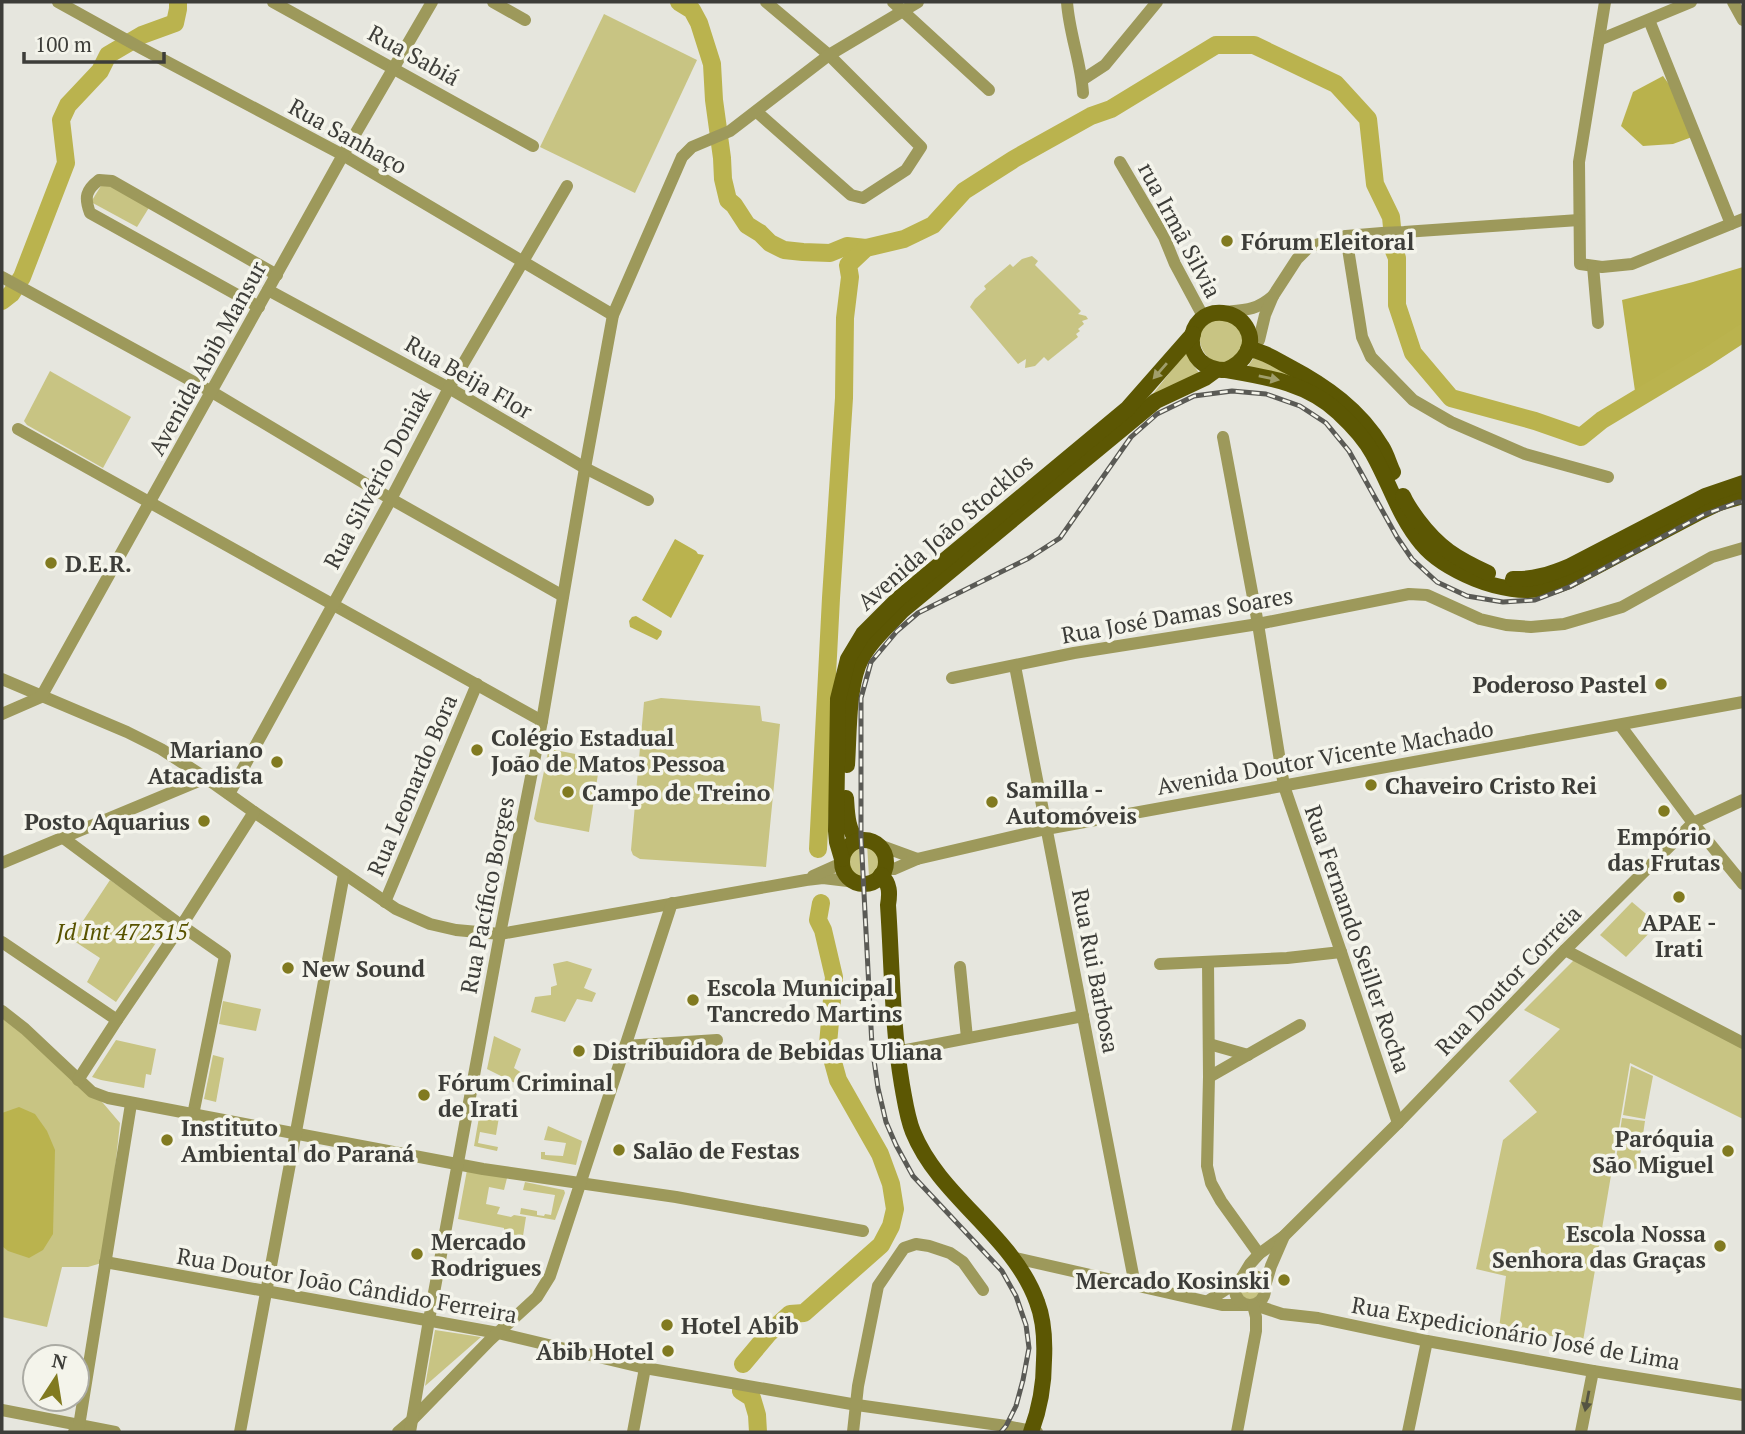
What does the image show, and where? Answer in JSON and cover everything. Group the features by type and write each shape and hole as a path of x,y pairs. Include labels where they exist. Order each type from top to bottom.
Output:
{"main road":[{"path":"1211,315 1231,314 1239,319 1249,334 1249,347 1306,376 1347,404 1382,447 1407,504 1429,535 1446,551 1464,562 1506,579 1527,580 1553,573 1705,496 1743,483"},
{"name":"Avenida João Stocklos","path":"842,861 836,831 838,699 848,659 863,634 898,599 1127,409 1193,334 1197,325 1211,315"},
{"path":"1193,334 1194,353 1207,367 1286,381 1310,392 1339,412 1373,454 1401,514 1423,546 1458,572 1503,588 1548,588 1569,581 1700,512 1743,496"},
{"name":"Avenida João Stocklos","path":"858,841 851,832 846,810 850,700 858,665 875,639 903,610 1156,401 1235,366 1249,347"},
{"path":"888,905 845,873 842,861 849,846 858,841 869,841 876,844 885,855 883,872 890,888 888,905 896,1052 911,1128 919,1146 944,1181 1011,1257 1031,1287 1042,1321 1045,1346 1043,1383 1033,1432"},
{"path":"859,883 876,880 883,872"}],"street":[{"name":"Rua Sanhaço","path":"58,2 343,155 613,315"},
{"name":"Rua Sabiá","path":"274,2 533,146"},
{"name":"Avenida Abib Mansur","path":"41,697 343,155 432,2"},
{"path":"493,2 525,20"},
{"path":"765,2 829,55 921,147 906,170 863,198 851,195 757,112 829,55 898,6 918,2"},
{"path":"1067,2 1068,21 1083,93"},
{"path":"1082,80 1105,65 1157,2"},
{"path":"1605,2 1580,162 1580,264 1602,267 1632,264 1737,221 1649,20"},
{"path":"1599,40 1691,2"},
{"path":"1733,2 1743,20"},
{"path":"898,6 989,90"},
{"name":"Rua Pacífico Borges","path":"411,1426 500,934 542,721 584,468 613,315 682,157 692,148 730,131 757,112"},
{"name":"rua Irmã Silvia","path":"1120,162 1164,237 1175,264 1211,315"},
{"path":"259,307 90,213 86,201 90,187 99,180 112,181 277,275"},
{"name":"Rua Silvério Doniak","path":"229,794 449,388 567,186"},
{"path":"1249,347 1259,340 1273,296 1297,259 1309,247 1346,236 1578,220"},
{"path":"1346,236 1366,348 1371,357 1413,400 1451,422 1525,454 1608,477"},
{"path":"1593,266 1598,323"},
{"path":"5,279 212,392 391,499 563,596"},
{"name":"Rua Beija Flor","path":"268,290 449,388 584,468 648,500"},
{"path":"1211,315 1256,308 1273,296"},
{"path":"18,429 542,721"},
{"name":"Rua Fernando Seiller Rocha","path":"1223,437 1258,624 1284,786 1398,1123"},
{"name":"Rua José Damas Soares","path":"952,678 1074,653 1258,624 1409,594 1427,595 1480,618 1506,625 1531,627 1564,624 1622,607 1712,557 1743,548"},
{"name":"Rua Rui Barbosa","path":"1015,666 1135,1285"},
{"path":"2,679 162,749 396,909 456,930 500,934 823,878 859,883"},
{"name":"Rua Leonardo Bora","path":"385,902 477,684"},
{"path":"2,714 41,697"},
{"name":"Avenida Doutor Vicente Machado","path":"883,872 916,859 1046,829 1743,702"},
{"path":"1620,725 1693,823 1743,884"},
{"path":"2,863 206,778"},
{"name":"Rua Doutor Correia","path":"1239,1280 1259,1254 1284,1236 1398,1123 1565,950 1693,823 1743,800"},
{"path":"78,1080 254,812"},
{"path":"62,837 225,956 193,1115"},
{"path":"876,844 916,859"},
{"path":"806,880 842,861"},
{"path":"240,1432 344,874"},
{"path":"398,1432 411,1426 498,1333 537,1297 551,1276 672,903"},
{"path":"2,942 117,1020"},
{"path":"1565,950 1743,1043"},
{"path":"1160,964 1287,958 1341,952"},
{"path":"1208,962 1208,1166 1211,1182 1221,1201 1259,1254"},
{"path":"960,967 967,1038"},
{"path":"2,1011 92,1092 131,1104 458,1164 676,1197 863,1231"},
{"path":"896,1052 1083,1016"},
{"path":"1209,1077 1300,1025"},
{"path":"625,1046 717,1040"},
{"path":"1209,1044 1248,1055"},
{"path":"76,1429 131,1104"},
{"name":"Rua Doutor Correia","path":"1257,1299 1284,1236"},
{"path":"853,1432 858,1386 878,1286 904,1248 916,1244 950,1252 963,1262 984,1290"},
{"name":"Rua Expedicionário José de Lima","path":"1011,1257 1222,1305 1257,1299 1282,1314 1318,1318 1593,1371 1743,1395"},
{"name":"Rua Doutor João Cândido Ferreira","path":"105,1262 498,1333 646,1368 1033,1432"},
{"path":"1208,1301 1245,1276 1255,1276 1263,1281 1257,1299 1256,1331 1237,1432"},
{"path":"1239,1280 1235,1292 1239,1301 1257,1299"},
{"path":"1408,1432 1427,1340"},
{"path":"633,1432 646,1368"},
{"path":"1581,1432 1593,1371"},
{"path":"2,1410 76,1429 115,1432"}],"green space":[{"path":"604,14 697,60 635,193 540,147"},
{"path":"104,181 150,206 137,227 91,202"},
{"path":"1032,256 1038,261 1035,265 1081,311 1078,314 1088,319 1082,321 1084,324 1076,334 1078,337 1048,361 1044,357 1035,366 1025,368 1026,359 1018,364 970,307 986,289 984,286 1010,264 1013,267 1022,259"},
{"path":"1220,317 1240,326 1244,346 1232,359 1221,362 1208,357 1200,338 1205,326"},
{"path":"1189,348 1199,373 1149,399"},
{"path":"1254,353 1298,381 1246,369"},
{"path":"50,371 131,417 103,468 24,421"},
{"path":"661,698 760,706 762,721 780,724 766,867 640,859 633,855 631,850 644,702"},
{"name":"Campo de Treino","path":"550,749 600,761 589,832 537,822 534,819"},
{"path":"867,844 877,851 881,860 879,869 869,877"},
{"path":"855,846 860,846 861,877 849,864"},
{"name":"Jd Int 472315","path":"110,880 170,922 116,1002 87,982 100,958 71,939"},
{"path":"1632,902 1658,924 1626,957 1600,935"},
{"path":"1576,958 1743,1048 1743,1119 1630,1063 1583,1341 1499,1328 1506,1276 1476,1269 1503,1140 1537,1112 1509,1081 1560,1029 1524,1010"},
{"path":"567,961 592,969 584,988 596,993 592,1002 577,999 565,1022 531,1012 535,997 551,995 551,987 557,985 553,964"},
{"path":"223,1001 261,1009 256,1031 219,1024"},
{"path":"2,1017 103,1103 120,1123 105,1262 88,1267 62,1267 47,1327 2,1317"},
{"path":"494,1036 521,1049 514,1068 522,1073 517,1084 487,1069"},
{"path":"116,1040 156,1049 151,1075 146,1074 144,1088 92,1077"},
{"path":"213,1055 224,1058 216,1102 204,1099"},
{"path":"1631,1066 1653,1076 1645,1119 1623,1115"},
{"path":"481,1106 513,1112 511,1119 499,1117 496,1135 480,1132 478,1143 498,1147 497,1151 474,1146"},
{"path":"1622,1118 1645,1121 1638,1169 1615,1166"},
{"path":"548,1126 582,1141 576,1165 541,1159 541,1152 545,1152 545,1155 563,1156 566,1143 544,1140"},
{"path":"467,1170 507,1178 504,1190 489,1187 486,1204 500,1207 497,1214 526,1217 523,1236 504,1233 504,1228 458,1219"},
{"path":"525,1182 564,1190 555,1220 520,1214 521,1208 537,1211 537,1215 551,1215 555,1195 523,1190"},
{"path":"1251,1278 1261,1285 1262,1289 1255,1299 1251,1300 1241,1293 1240,1289 1247,1279"},
{"path":"435,1330 481,1337 425,1386"}],"shaded area":[{"path":"1663,76 1671,87 1692,137 1673,144 1643,146 1621,126 1633,92"},
{"path":"1743,267 1743,325 1635,391 1622,300"},
{"path":"675,539 704,555 671,618 642,600"},
{"path":"636,616 662,631 657,640 630,627 629,621"},
{"path":"19,1107 35,1114 47,1131 55,1150 53,1234 43,1250 29,1258 8,1251 2,1246 2,1113"}],"waterway":[{"path":"2,301 11,294 22,277 66,163 61,120 68,105 100,71 108,55 142,35 175,23 178,2"},
{"path":"679,2 692,10 699,23 712,64 723,179 728,200 747,225 784,250 830,253 847,246 866,248"},
{"path":"818,849 844,398 845,318 850,277 848,265 866,248 904,239 933,225 964,191 1014,159 1091,116 1111,109 1216,45 1254,45 1336,84 1368,119 1375,184 1391,217 1392,246 1397,258 1397,305 1413,353 1451,398 1535,421 1581,437 1602,420 1743,333"},
{"path":"743,1364 769,1333 790,1314 804,1313 881,1245 891,1226 895,1209 891,1184 880,1154 838,1080 828,1044 834,977 823,930 818,920 821,903"},
{"path":"741,1391 752,1398 758,1432"}],"railway":[{"path":"1001,1432 1016,1406 1029,1348 1026,1325 1016,1296 1002,1271 913,1176 886,1122 878,1088 872,1046 861,836 861,698 871,662 897,631 918,613 1029,558 1060,538 1131,437 1157,414 1194,396 1232,391 1266,394 1300,406 1326,423 1349,451 1412,559 1437,582 1467,596 1503,602 1535,600 1569,587 1703,515 1743,502"}],"place":[{"name":"Fórum Eleitoral","path":"1227,241"},
{"name":"D.E.R.","path":"51,563"},
{"name":"Poderoso Pastel","path":"1661,684"},
{"name":"Colégio Estadual João de Matos Pessoa","path":"477,750"},
{"name":"Mariano Atacadista","path":"277,762"},
{"name":"Chaveiro Cristo Rei","path":"1371,785"},
{"name":"Campo de Treino","path":"568,792"},
{"name":"Samilla - Automóveis","path":"992,802"},
{"name":"Empório das Frutas","path":"1664,811"},
{"name":"Posto Aquarius","path":"204,821"},
{"name":"APAE - Irati","path":"1679,897"},
{"name":"New Sound","path":"288,968"},
{"name":"Escola Municipal Tancredo Martins","path":"693,1000"},
{"name":"Distribuidora de Bebidas Uliana","path":"579,1051"},
{"name":"Fórum Criminal de Irati","path":"424,1095"},
{"name":"Instituto Ambiental do Paraná","path":"167,1140"},
{"name":"Salão de Festas","path":"619,1150"},
{"name":"Paróquia São Miguel","path":"1728,1151"},
{"name":"Escola Nossa Senhora das Graças","path":"1720,1246"},
{"name":"Mercado Rodrigues","path":"417,1254"},
{"name":"Mercado Kosinski","path":"1284,1280"},
{"name":"Hotel Abib","path":"667,1325"},
{"name":"Abib Hotel","path":"668,1351"}]}
